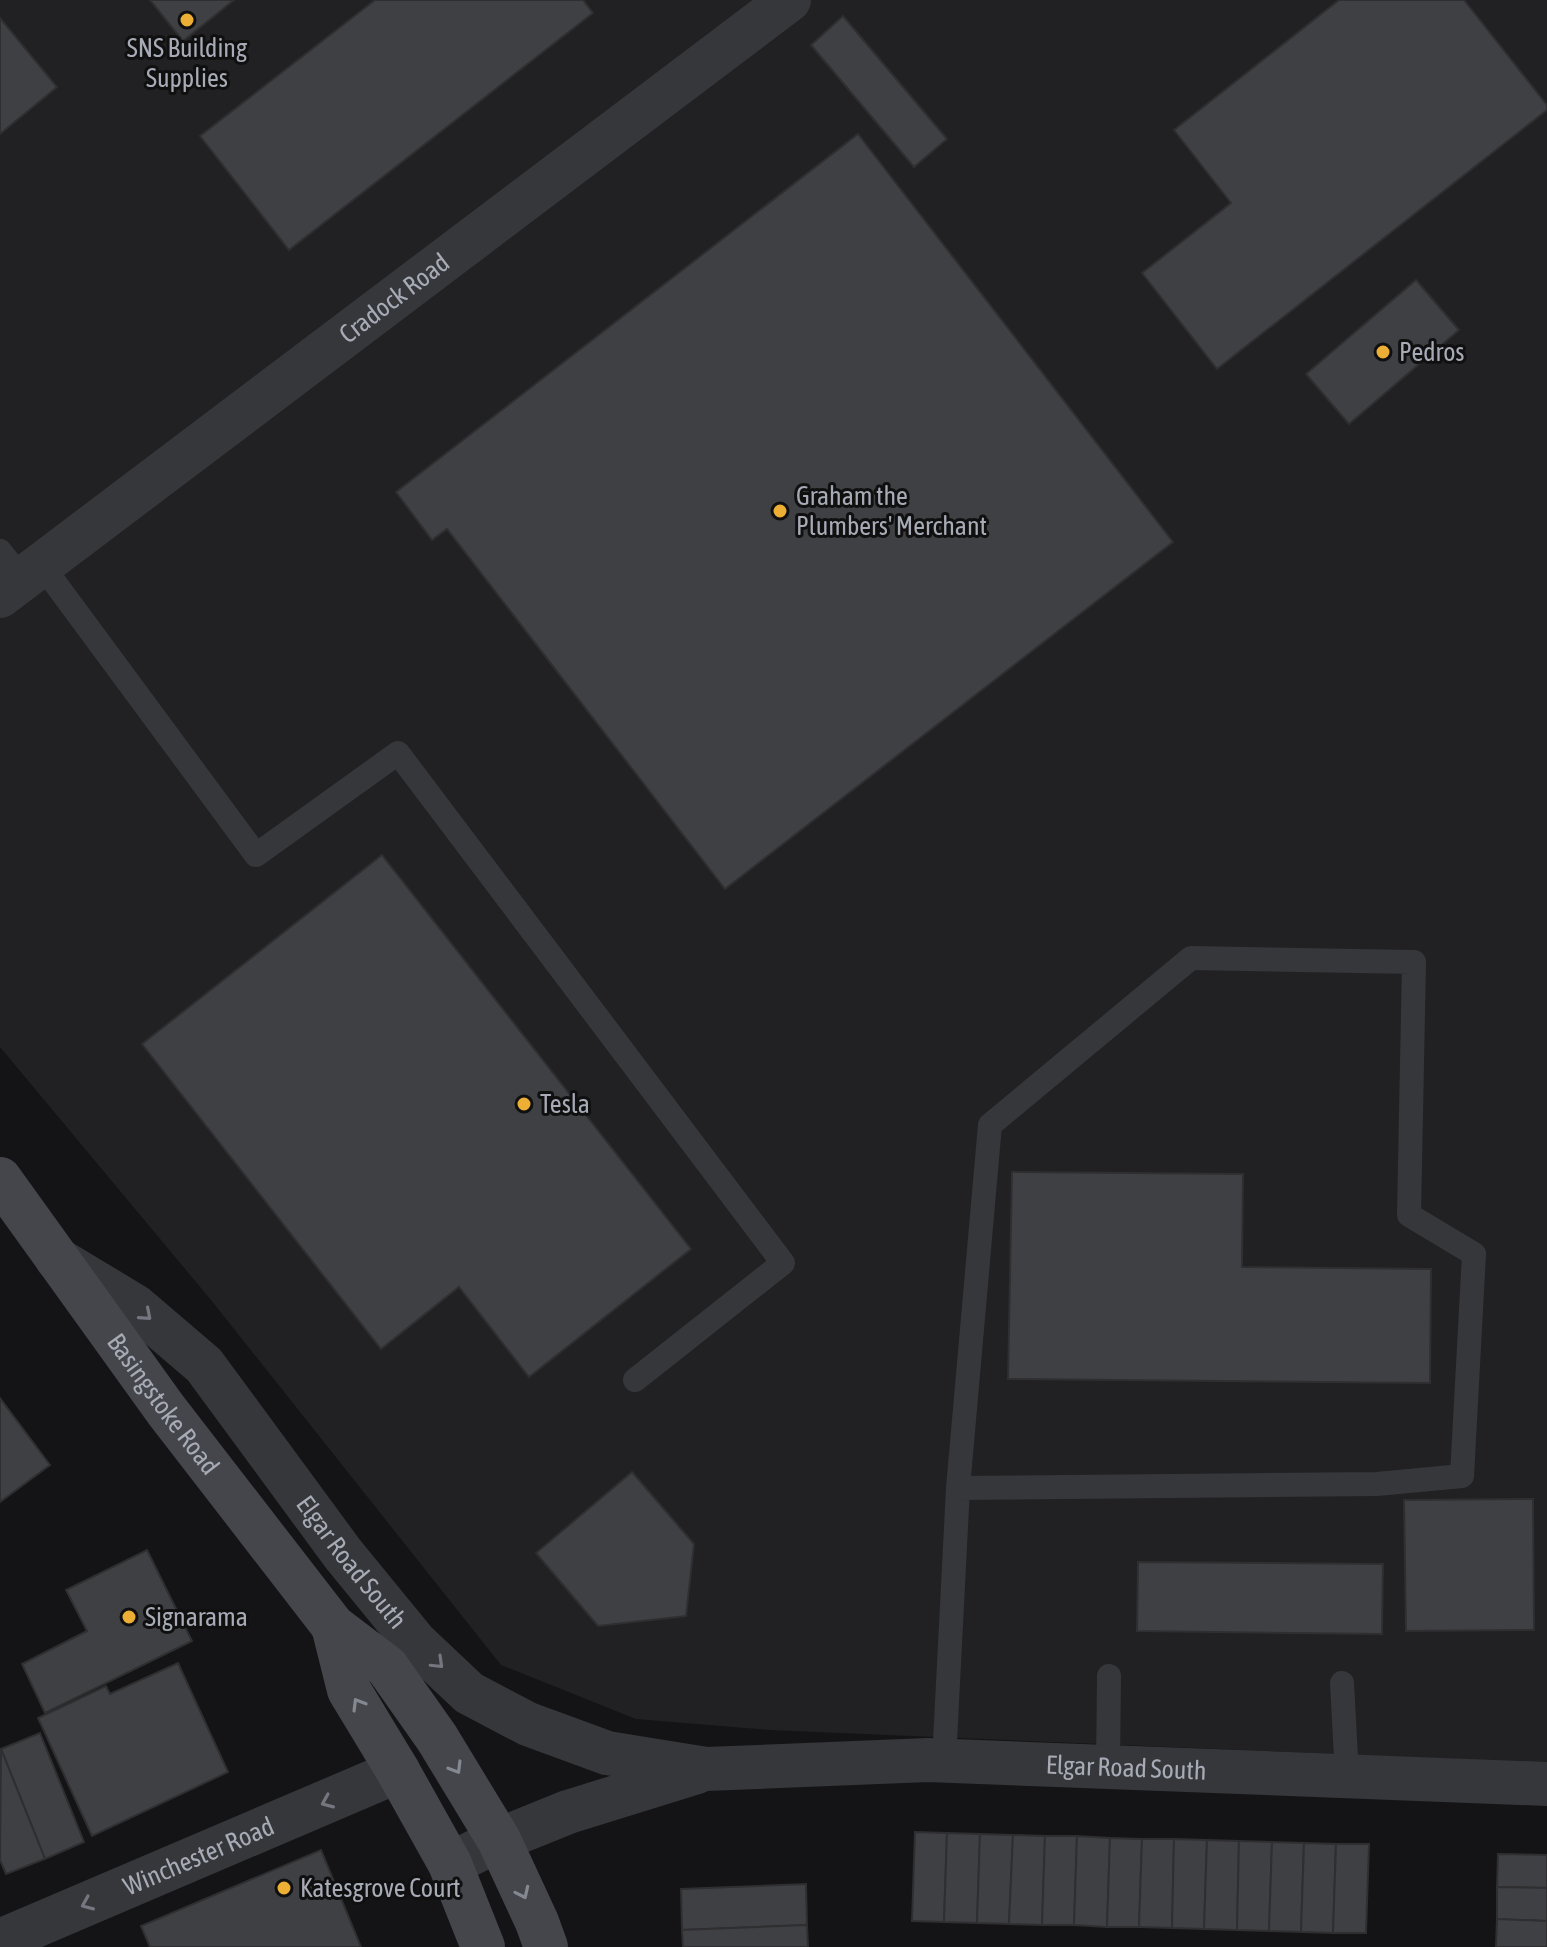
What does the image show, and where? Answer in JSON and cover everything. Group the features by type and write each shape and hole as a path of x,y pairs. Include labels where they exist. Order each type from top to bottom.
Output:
{"main road":[{"name":"Basingstoke Road","path":"0,1179 166,1410 333,1626 387,1667 437,1738 499,1840 546,1947"},
{"name":"Basingstoke Road","path":"333,1626 349,1690 450,1864 483,1947"}],"street":[{"name":"Cradock Road","path":"16,572 761,8"},
{"name":"Elgar Road South","path":"57,1259 135,1306 204,1365 343,1554 415,1642 469,1693 528,1724 607,1753 706,1769 944,1761 1547,1784"},
{"name":"Elgar Road South","path":"450,1864 568,1812 706,1769"},
{"name":"Winchester Road","path":"0,1941 398,1771"}],"lane":[{"path":"16,572 256,855 398,753 783,1263 635,1380"},
{"path":"944,1761 958,1488 990,1125 1191,958 1414,962 1409,1215 1474,1254 1462,1476 1377,1484 958,1488"},
{"path":"1108,1767 1109,1676"},
{"path":"1342,1683 1347,1776"}],"shaded area":[{"path":"0,0 1547,0 1547,1763 770,1730 636,1719 501,1665 211,1300 0,1047"}],"building":[{"name":"SNS Building Supplies","path":"150,0 234,0 183,41"},
{"path":"375,0 583,0 593,13 289,250 200,136"},
{"path":"1339,0 1464,0 1547,105 1547,110 1217,369 1142,273 1231,203 1174,130"},
{"path":"843,16 947,139 914,167 811,45"},
{"path":"0,18 57,87 0,134"},
{"name":"Graham the Plumbers' Merchant","path":"858,134 1173,542 725,889 447,529 432,540 396,492"},
{"name":"Pedros","path":"1416,280 1459,330 1349,424 1306,374"},
{"path":"382,855 691,1249 529,1377 459,1287 381,1349 142,1044"},
{"path":"1012,1172 1243,1174 1242,1267 1431,1269 1430,1383 1008,1379"},
{"path":"0,1398 50,1465 0,1502"},
{"path":"632,1472 694,1544 686,1616 598,1626 536,1553"},
{"path":"1533,1499 1534,1630 1406,1631 1404,1500"},
{"path":"147,1550 192,1641 45,1713 22,1664 87,1631 66,1590"},
{"path":"1138,1562 1383,1564 1382,1634 1137,1631"},
{"path":"178,1663 228,1772 92,1836 38,1718 106,1686 110,1694"},
{"path":"40,1733 84,1842 45,1859 1,1749"},
{"path":"1,1749 45,1859 6,1874 0,1860"},
{"path":"915,1832 947,1833 944,1922 912,1921"},
{"path":"947,1833 980,1834 977,1923 944,1922"},
{"path":"980,1834 1013,1835 1009,1924 977,1923"},
{"path":"1013,1835 1045,1836 1042,1925 1009,1924"},
{"path":"1045,1836 1077,1836 1074,1925 1042,1925"},
{"path":"1077,1836 1110,1838 1107,1927 1074,1925"},
{"path":"1110,1838 1142,1839 1139,1927 1107,1927"},
{"path":"1142,1839 1174,1839 1172,1928 1139,1927"},
{"path":"1174,1839 1207,1840 1204,1929 1172,1928"},
{"path":"1207,1840 1239,1841 1237,1930 1204,1929"},
{"path":"1239,1841 1272,1842 1269,1931 1237,1930"},
{"path":"1272,1842 1304,1843 1301,1932 1269,1931"},
{"path":"1304,1843 1336,1844 1333,1933 1301,1932"},
{"path":"1336,1844 1369,1844 1366,1933 1333,1933"},
{"name":"Katesgrove Court","path":"321,1850 361,1947 150,1947 141,1926"},
{"path":"1498,1854 1547,1855 1547,1888 1497,1887"},
{"path":"806,1884 807,1925 682,1930 681,1889"},
{"path":"1497,1887 1547,1888 1547,1921 1497,1919"},
{"path":"1497,1919 1547,1921 1547,1947 1496,1947"},
{"path":"807,1925 808,1947 683,1947 682,1930"}],"place":[{"name":"SNS Building Supplies","path":"187,20"},
{"name":"Pedros","path":"1383,352"},
{"name":"Graham the Plumbers' Merchant","path":"780,511"},
{"name":"Tesla","path":"524,1104"},
{"name":"Signarama","path":"129,1617"},
{"name":"Katesgrove Court","path":"284,1888"}]}
